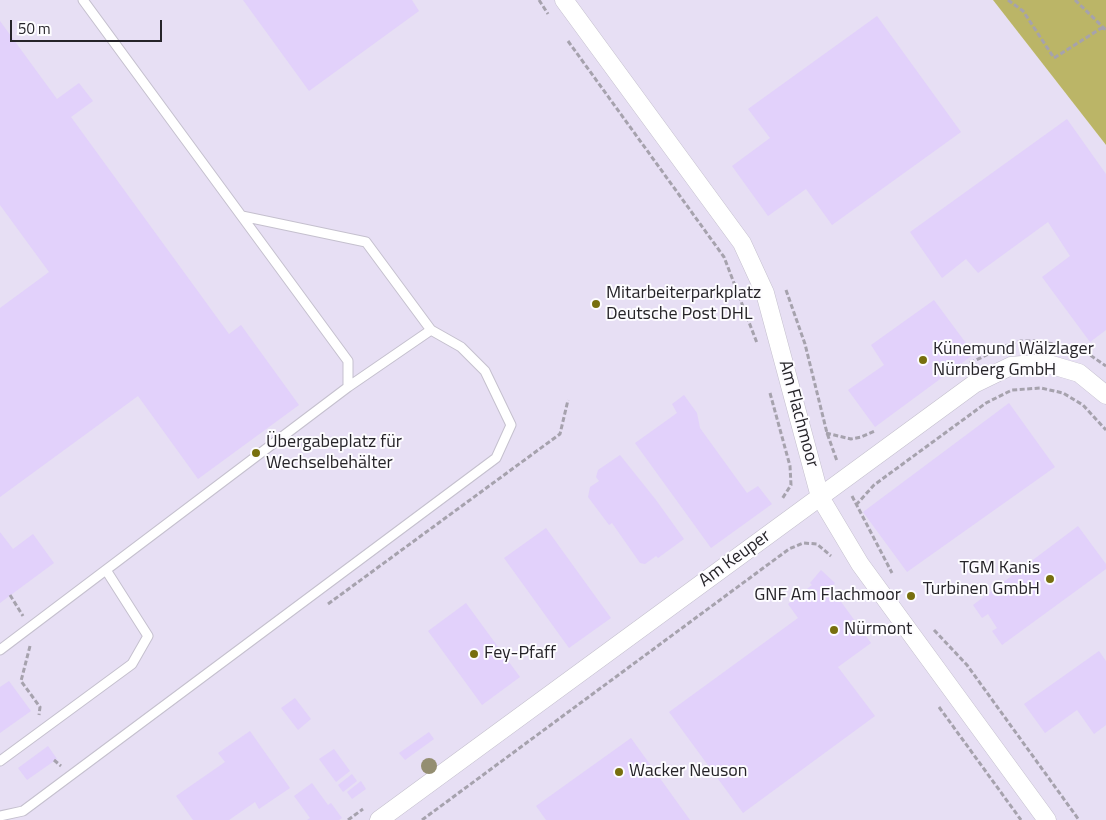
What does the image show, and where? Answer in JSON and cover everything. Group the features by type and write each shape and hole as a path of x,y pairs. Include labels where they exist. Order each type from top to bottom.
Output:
{"street":[{"name":"Am Flachmoor","path":"564,0 742,243 765,293 820,496 860,564 1047,820"},
{"name":"Am Keuper","path":"379,820 974,384 1011,366 1045,363 1079,374 1106,395"}],"lane":[{"path":"83,0 348,361 348,387"},
{"path":"0,816 23,811 496,458 511,425 485,371 461,347 431,330 366,242 242,216"},
{"path":"0,650 348,387 431,330"},
{"path":"0,761 132,664 148,636 106,570"}],"path":[{"path":"538,0 550,16"},
{"path":"1008,0 1023,11 1054,58 1105,28 1075,0"},
{"path":"567,40 724,257 760,351"},
{"path":"782,281 805,344 827,433 856,505 893,575"},
{"path":"769,387 790,466 791,485 784,497 778,502"},
{"path":"856,505 874,485 986,403 1012,390 1041,388 1063,393 1083,405 1106,430"},
{"path":"422,820 789,549 804,543 817,544 829,553 834,560"},
{"path":"10,595 22,612 30,646 21,681 40,707 39,716 28,724 36,734"},
{"path":"933,629 967,666 1079,820"},
{"path":"934,701 1020,820"},
{"path":"348,820 364,808"}],"shaded area":[{"path":"0,0 993,0 1106,145 1106,820 0,820"},
{"path":"993,0 1106,0 1106,145"}],"building":[{"path":"243,0 412,0 419,11 309,91"},
{"path":"877,16 961,132 832,225 806,189 768,216 732,166 770,138 748,109"},
{"path":"0,21 57,99 79,83 93,101 71,117 229,334 241,325 299,405 198,479 138,396 0,497 0,308 49,272 0,205"},
{"path":"1067,119 1106,174 1106,330 1090,342 1042,277 1070,256 1048,222 978,273 966,259 942,278 910,232"},
{"name":"Künemund Wälzlager Nürnberg GmbH","path":"934,300 974,354 875,427 848,390 884,365 871,345"},
{"path":"684,395 697,413 700,428 747,493 758,486 772,504 711,548 635,443 677,413 672,404"},
{"path":"1009,403 1055,467 907,572 863,512"},
{"path":"620,455 684,539 658,558 656,556 645,564 640,563 612,523 609,525 588,497 590,487 599,481 596,477 598,470"},
{"name":"TGM Kanis Turbinen GmbH","path":"1078,526 1106,564 1106,569 1002,645 992,631 997,628 988,614 982,618 973,605"},
{"path":"546,528 611,618 569,648 504,558"},
{"path":"0,532 13,549 33,534 54,563 0,603"},
{"path":"821,570 835,583 831,588 871,643 838,667 875,716 743,813 669,712 798,618 788,604 812,585 810,583"},
{"name":"Fey-Pfaff","path":"466,603 520,677 482,705 428,631"},
{"path":"1099,651 1106,661 1106,725 1094,734 1077,710 1045,733 1024,704"},
{"path":"9,681 31,711 0,733 0,687"},
{"path":"295,698 311,719 298,730 281,708"},
{"path":"250,731 290,788 259,809 255,802 229,820 193,820 176,796 225,762 218,753"},
{"path":"429,732 434,739 405,760 399,753"},
{"name":"Wacker Neuson","path":"631,738 690,820 546,820 536,806"},
{"path":"48,746 57,759 27,780 18,768"},
{"path":"334,749 350,771 336,782 319,759"},
{"path":"352,774 357,781 343,792 338,785"},
{"path":"361,781 366,789 352,799 347,792"},
{"path":"312,783 328,805 331,803 342,818 339,820 307,820 310,818 294,796"}],"place":[{"name":"Mitarbeiterparkplatz Deutsche Post DHL","path":"596,304"},
{"name":"Künemund Wälzlager Nürnberg GmbH","path":"923,360"},
{"name":"Übergabeplatz für Wechselbehälter","path":"256,453"},
{"name":"TGM Kanis Turbinen GmbH","path":"1050,579"},
{"name":"GNF Am Flachmoor","path":"911,596"},
{"name":"Nürmont","path":"834,630"},
{"name":"Fey-Pfaff","path":"474,654"},
{"name":"Wacker Neuson","path":"619,772"}]}
